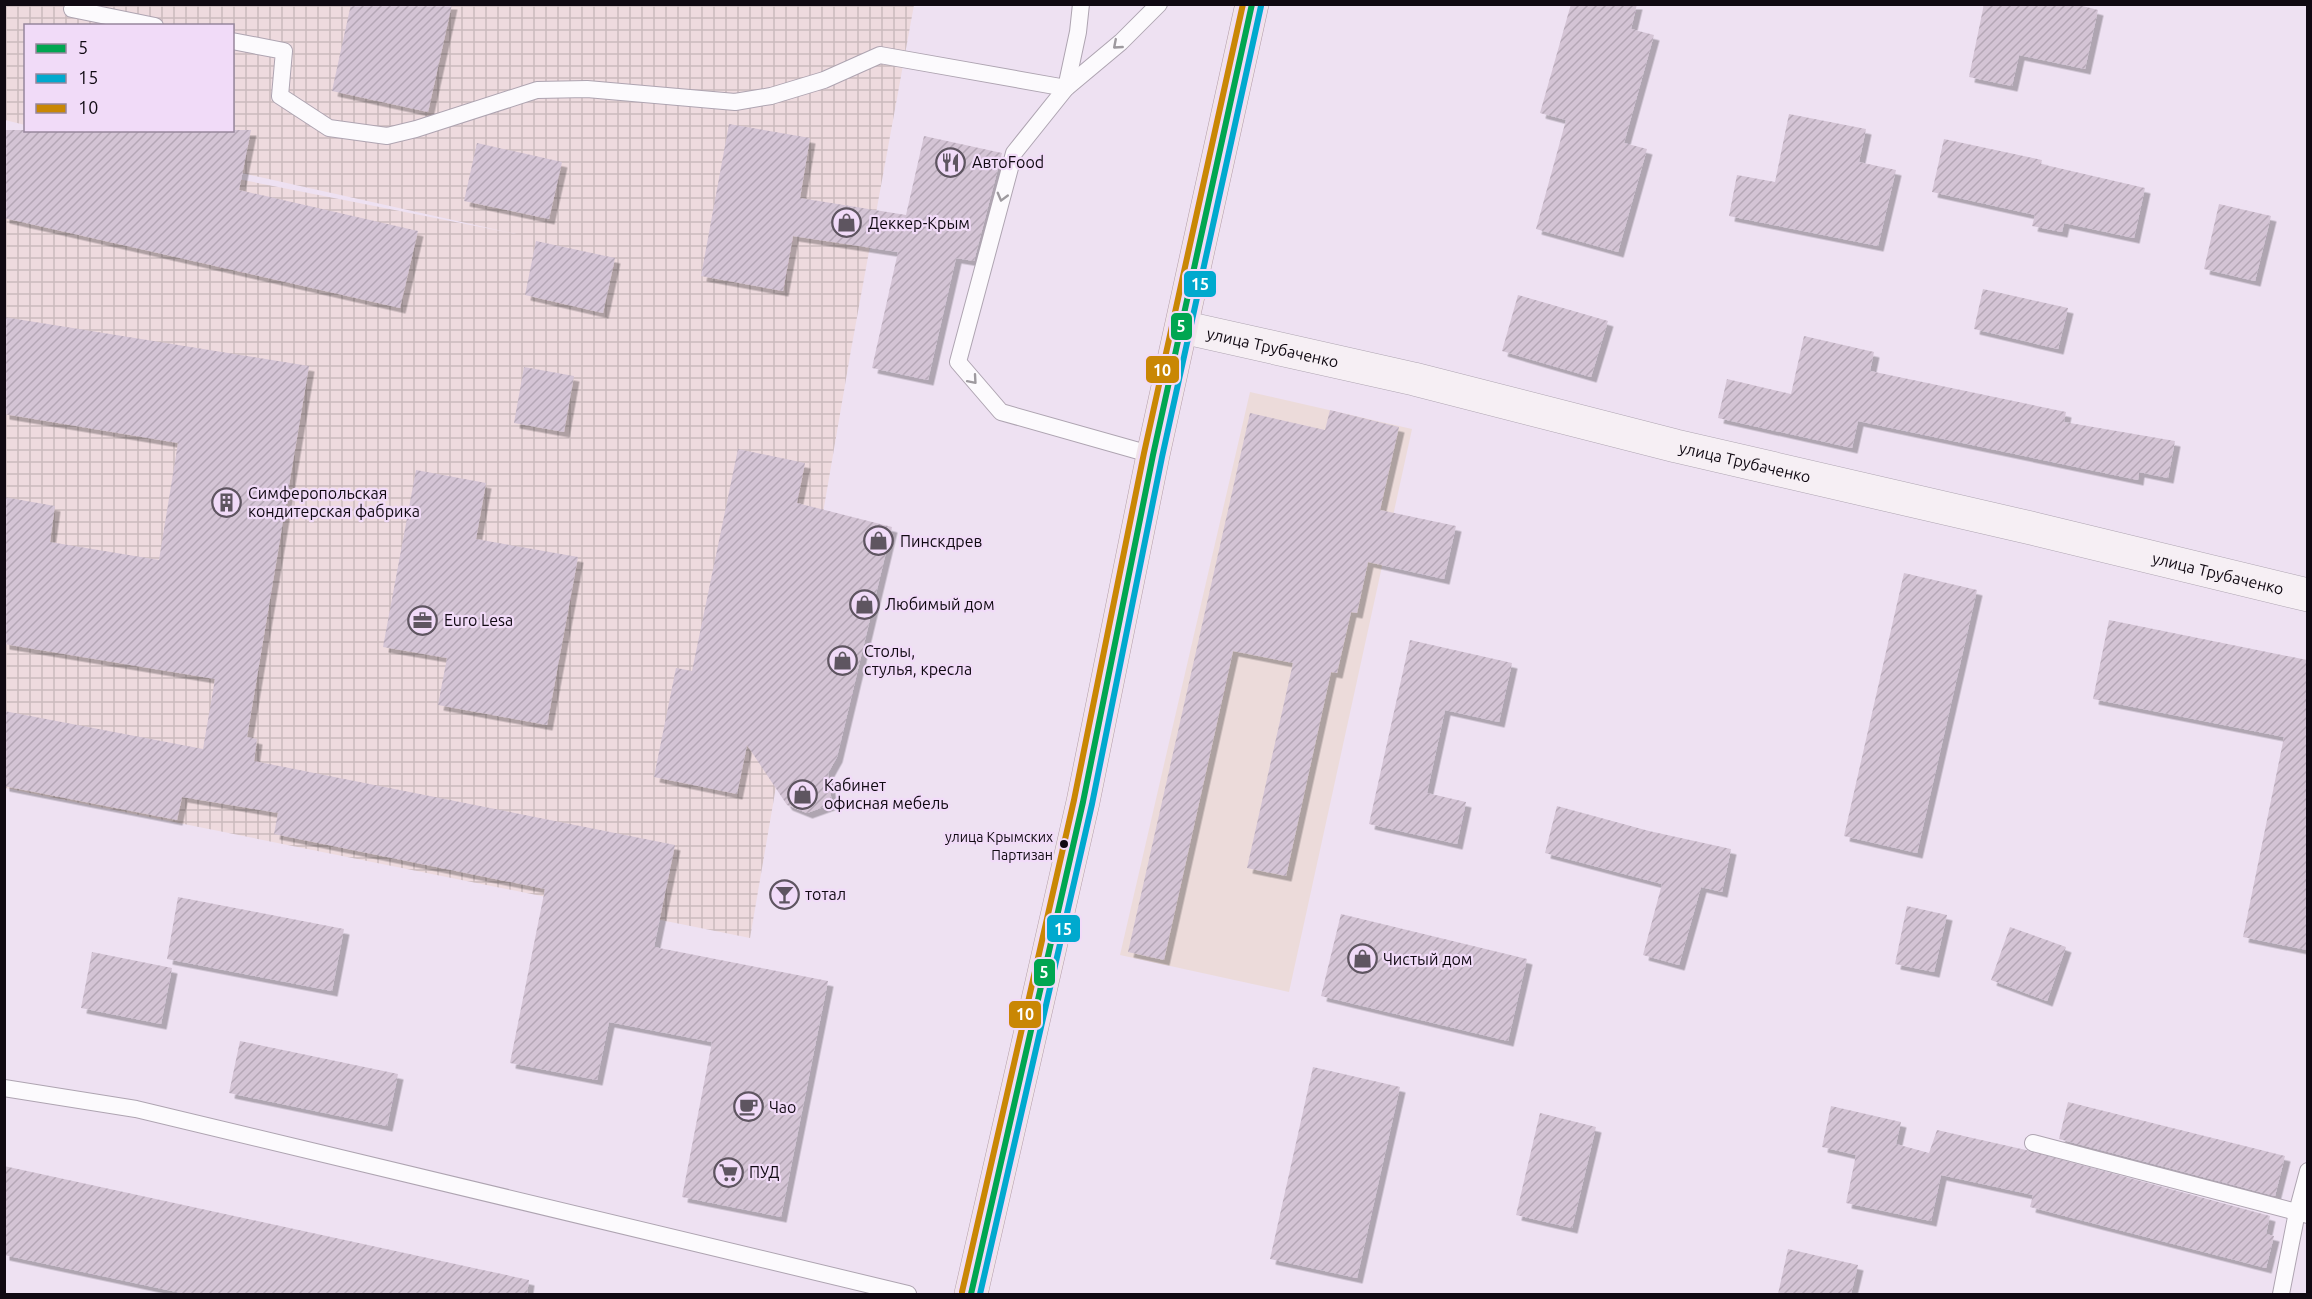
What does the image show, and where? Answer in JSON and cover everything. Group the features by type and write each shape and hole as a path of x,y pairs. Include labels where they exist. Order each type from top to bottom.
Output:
{"main road":[{"path":"970,1294 1083,802 1153,455 1252,4"}],"street":[{"name":"улица Трубаченко","path":"1182,327 1414,379 1676,446 2307,595"}],"lane":[{"path":"1066,88 1078,32 1081,4"},
{"path":"1153,455 1001,412 958,362 1014,153 1066,88 1121,42 1159,4"},
{"path":"72,9 145,24"},
{"path":"234,41 284,51 280,96 329,128 387,136 416,129 537,90 587,89 735,102 771,96 824,80 880,56 1066,88"},
{"path":"4,1088 136,1109 908,1294"},
{"path":"2032,1143 2302,1214"},
{"path":"2281,1294 2302,1214 2307,1171"}],"shaded area":[{"path":"5,5 914,5 851,350 750,938 5,788 5,133 516,234 57,132 234,132 234,24 24,24 24,125 5,120"},
{"path":"1250,392 1412,429 1289,992 1120,955"}],"building":[{"path":"351,4 452,4 428,112 332,91"},
{"path":"1571,4 1637,4 1631,29 1654,35 1624,143 1647,149 1618,252 1536,229 1566,120 1540,113"},
{"path":"1984,4 2075,4 2098,10 2085,69 2019,55 2012,86 1969,77"},
{"path":"1789,114 1866,129 1859,162 1896,170 1878,246 1729,216 1737,175 1775,182"},
{"path":"729,124 810,138 800,198 906,215 924,136 1002,153 974,261 956,258 928,380 872,368 898,252 793,236 783,291 701,276"},
{"path":"4,130 24,130 24,132 234,132 234,130 251,130 239,190 418,231 400,308 4,218"},
{"path":"1944,139 2042,160 2041,164 2145,188 2134,238 2064,223 2062,232 2032,226 2035,215 1932,192"},
{"path":"477,143 562,162 549,219 464,201"},
{"path":"2219,204 2271,216 2255,281 2204,269"},
{"path":"536,241 615,258 603,313 525,295"},
{"path":"1983,289 2068,308 2058,349 1974,329"},
{"path":"1518,295 1608,321 1591,377 1502,351"},
{"path":"4,317 309,366 247,737 257,739 254,761 675,845 654,947 828,981 781,1217 682,1197 712,1042 609,1022 597,1080 510,1063 545,889 274,834 278,813 182,797 177,820 4,786 4,711 203,749 215,679 4,644 4,497 55,506 50,542 159,560 178,443 4,414"},
{"path":"1804,336 1874,352 1870,371 2066,412 2064,422 2175,441 2168,478 2139,472 2138,480 1858,421 1852,448 1718,418 1727,379 1791,394"},
{"path":"524,367 574,376 564,432 514,423"},
{"path":"1330,410 1399,427 1380,510 1456,526 1444,579 1368,562 1357,613 1351,612 1337,673 1331,672 1286,876 1247,868 1293,663 1233,651 1164,960 1128,952 1250,413 1325,430"},
{"path":"738,449 805,463 797,503 892,527 837,757 828,773 832,804 807,813 787,805 747,745 737,794 654,777 676,668 692,671"},
{"path":"416,470 486,483 476,539 578,557 547,725 438,705 447,658 383,647"},
{"path":"1904,573 1977,590 1917,853 1844,836"},
{"path":"2109,620 2307,660 2307,950 2243,937 2284,737 2093,699"},
{"path":"1410,640 1512,663 1499,722 1445,710 1427,793 1466,802 1457,844 1369,824"},
{"path":"1557,806 1649,831 1731,849 1722,892 1701,887 1679,965 1643,955 1662,884 1545,853"},
{"path":"178,897 344,929 332,991 167,959"},
{"path":"1907,906 1947,915 1934,972 1895,964"},
{"path":"1341,914 1527,959 1508,1041 1321,996"},
{"path":"2010,927 2066,947 2047,1001 1991,980"},
{"path":"92,952 172,968 161,1024 81,1008"},
{"path":"240,1041 398,1074 387,1126 229,1093"},
{"path":"1313,1067 1400,1087 1357,1278 1270,1259"},
{"path":"2068,1102 2285,1156 2275,1196 2059,1139"},
{"path":"1831,1106 1901,1122 1896,1144 1929,1153 1937,1130 2026,1150 2270,1216 2266,1234 2274,1236 2266,1268 2030,1207 2033,1195 1941,1175 1931,1221 1846,1203 1856,1155 1822,1147"},
{"path":"1540,1113 1596,1127 1572,1228 1516,1215"},
{"path":"4,1166 529,1280 527,1294 186,1294 4,1255"},
{"path":"1788,1249 1858,1265 1851,1294 1778,1294"}],"transit line":[{"name":"10","path":"962,1292 1074,800 1144,453 1243,4"},
{"name":"5","path":"971,1294 1083,802 1153,455 1252,4"},
{"name":"15","path":"980,1294 1092,804 1162,457 1261,6"}],"place":[{"name":"АвтоFood","path":"951,162"},
{"name":"Деккер-Крым","path":"847,223"},
{"name":"Симферопольская кондитерская фабрика","path":"227,502"},
{"name":"Пинскдрев","path":"879,541"},
{"name":"Любимый дом","path":"864,604"},
{"name":"Euro Lesa","path":"423,620"},
{"name":"Столы, стулья, кресла","path":"843,660"},
{"name":"Кабинет офисная мебель","path":"803,794"},
{"name":"улица Крымских Партизан","path":"1064,844"},
{"name":"тотал","path":"784,894"},
{"name":"Чистый дом","path":"1362,959"},
{"name":"Чао","path":"748,1107"},
{"name":"ПУД","path":"728,1172"}]}
